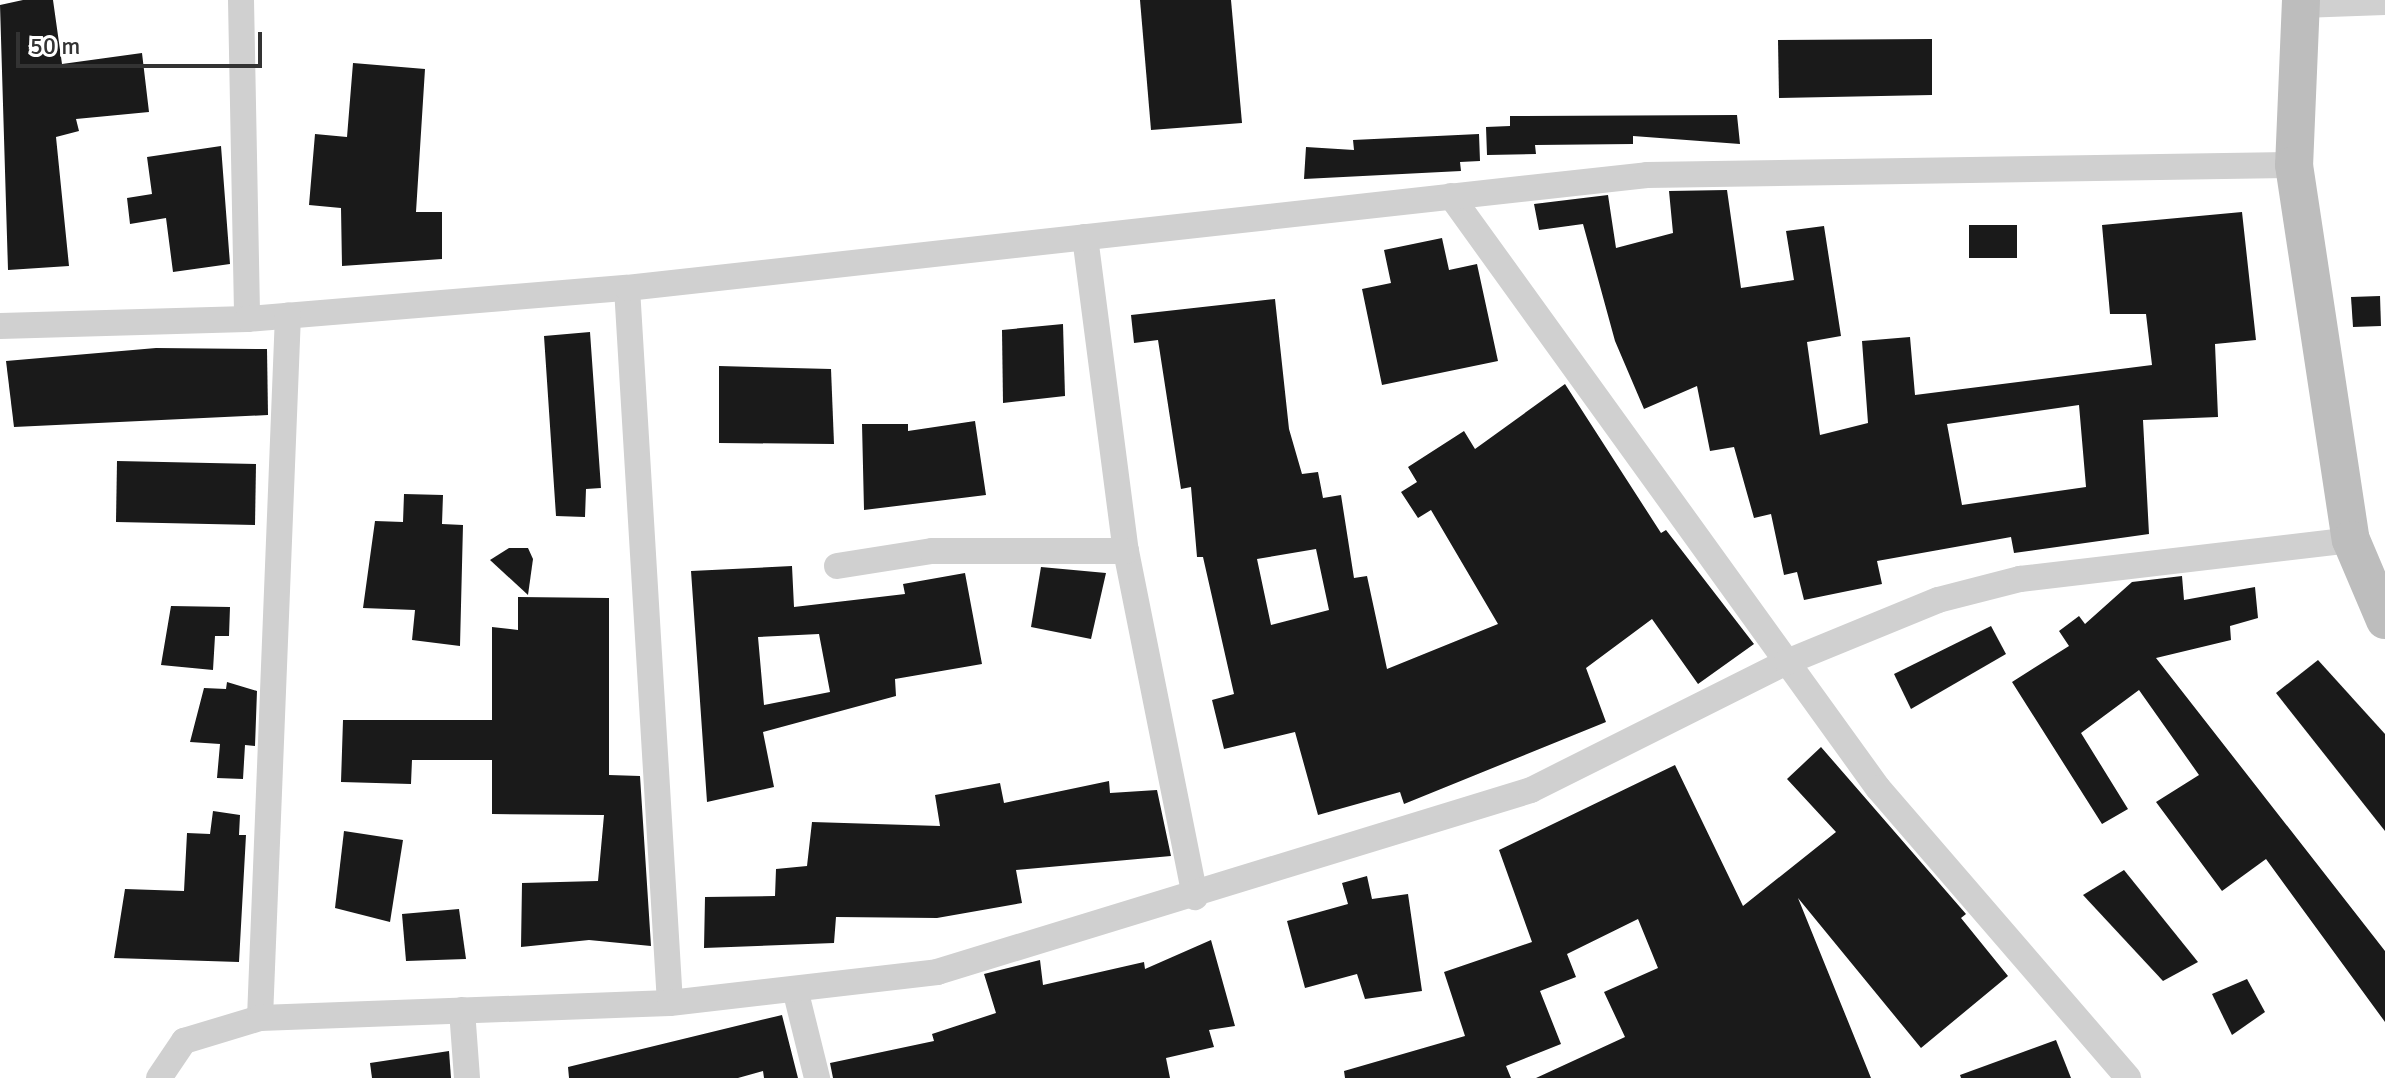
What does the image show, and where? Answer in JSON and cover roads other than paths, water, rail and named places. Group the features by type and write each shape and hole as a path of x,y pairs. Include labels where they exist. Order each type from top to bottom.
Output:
{"main road":[{"path":"2301,2 2294,165 2351,540 2385,620"}],"street":[{"path":"241,0 247,319"},
{"path":"2301,2 2385,2"},
{"path":"3,330 247,319 627,288 1647,175 2294,165"},
{"path":"1451,196 1878,788 2128,1078"},
{"path":"1085,237 1126,551 1195,897"},
{"path":"627,288 670,1003"},
{"path":"260,1018 288,316"},
{"path":"159,1078 184,1041 260,1018 670,1003 796,993 937,972 1195,897 1531,790 1787,662 1938,600 2020,579 2351,540"},
{"path":"837,566 932,551 1126,551"},
{"path":"796,993 817,1078"},
{"path":"462,1010 467,1078"}]}
